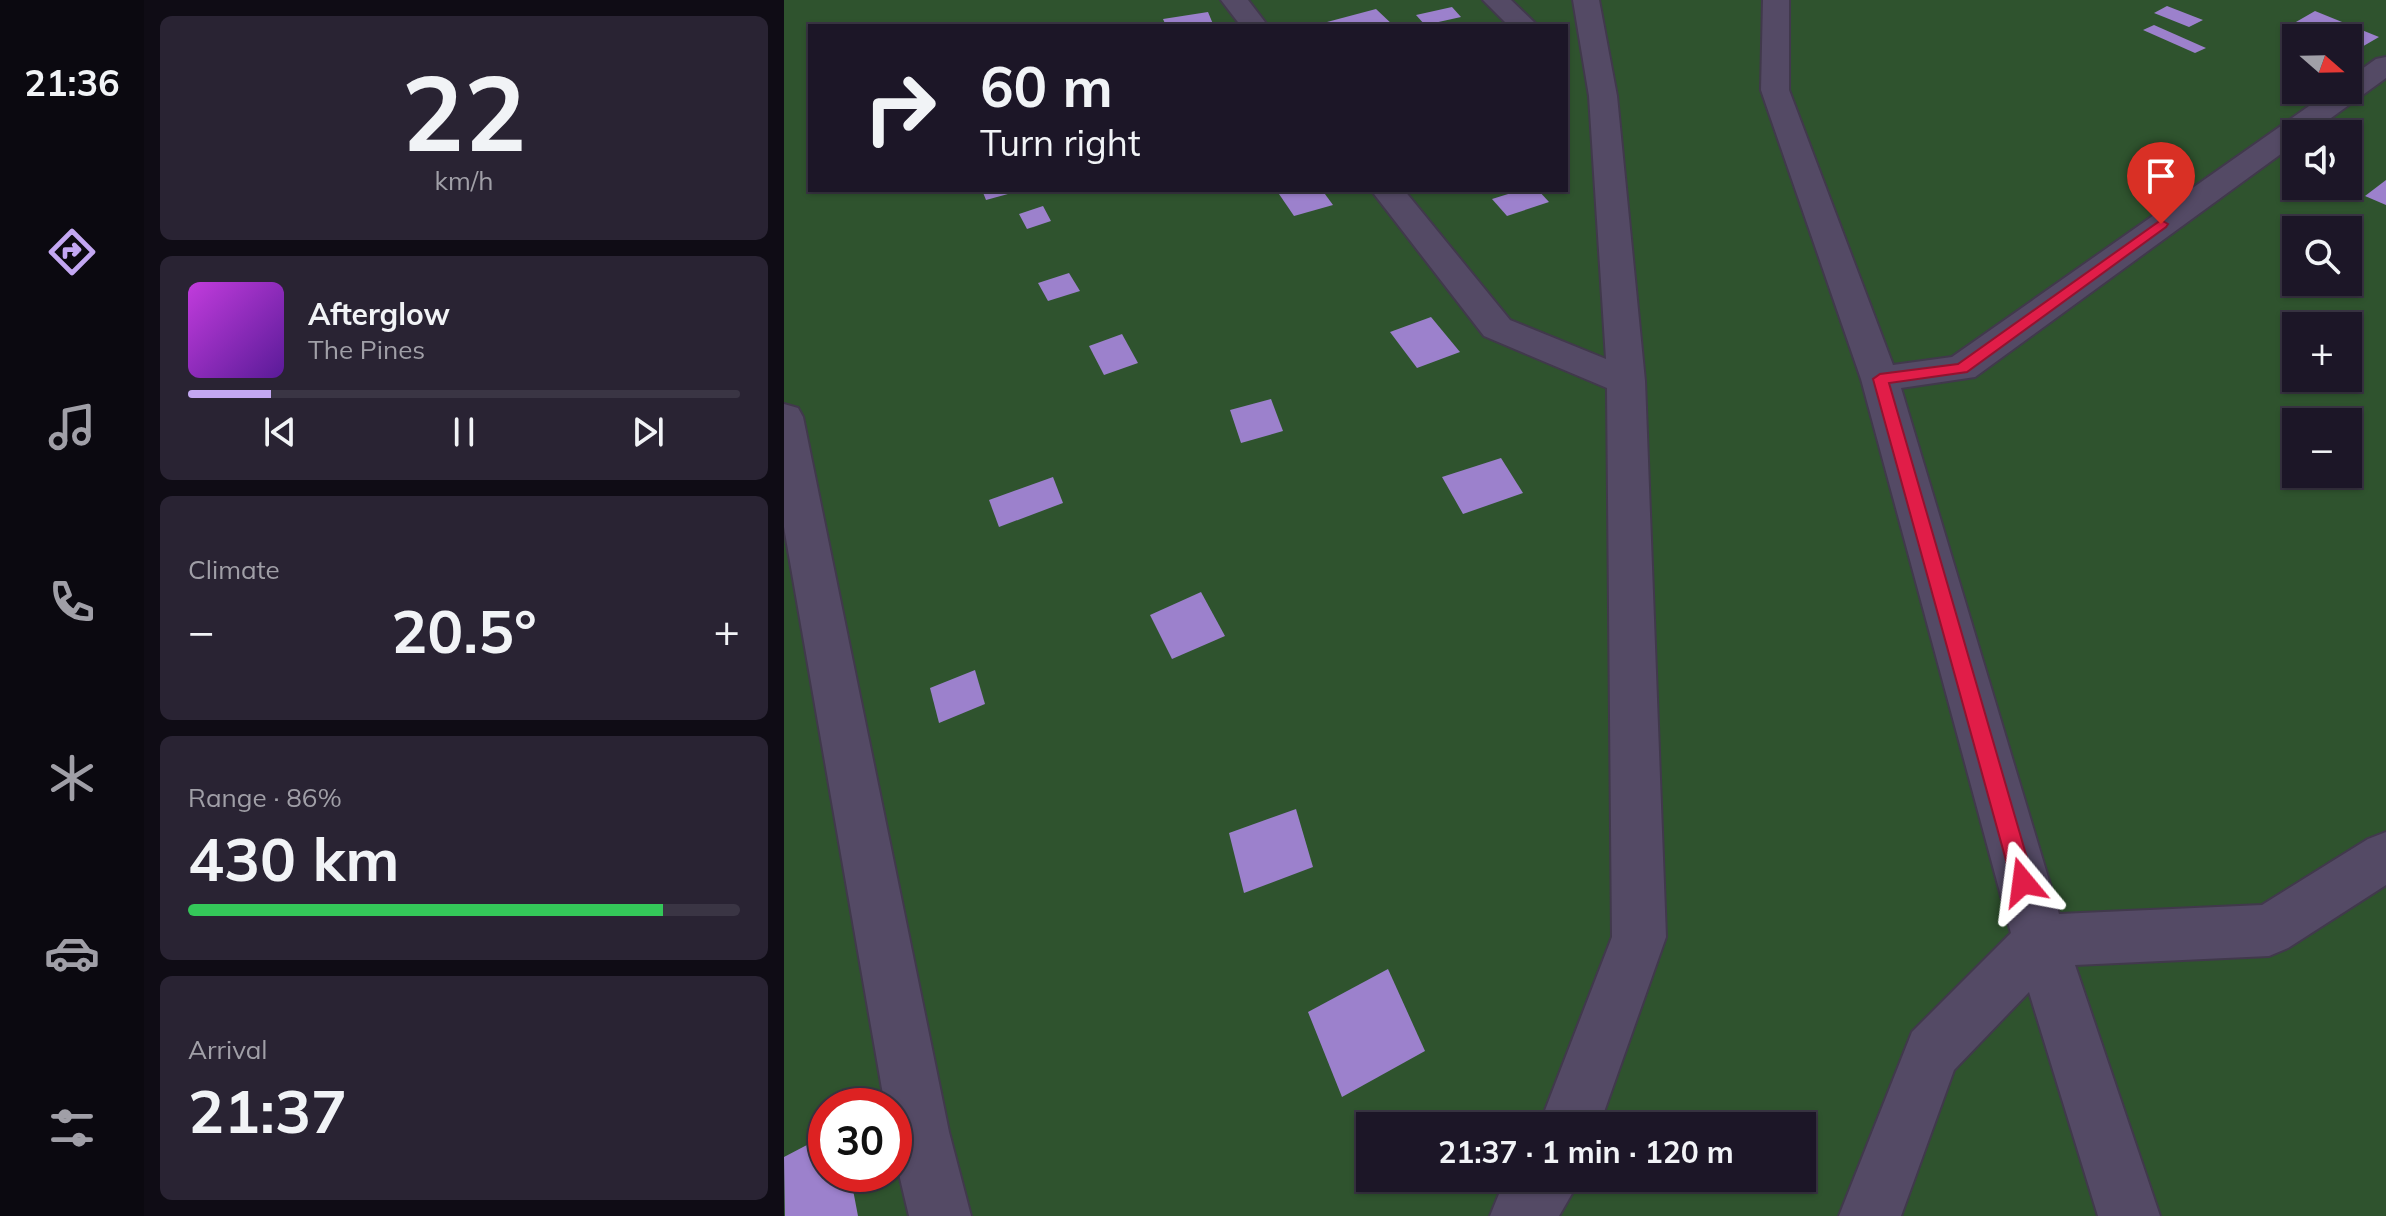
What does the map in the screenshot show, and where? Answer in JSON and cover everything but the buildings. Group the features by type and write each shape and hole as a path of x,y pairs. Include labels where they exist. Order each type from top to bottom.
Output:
{"street":[{"path":"1234,0 1253,24"},
{"path":"1496,0 1523,24"},
{"path":"1574,1112 1639,937 1626,381 1603,96 1586,0"},
{"path":"1776,0 1775,90 1880,379 2040,941 2129,1216"},
{"path":"1568,64 1603,96"},
{"path":"1880,379 1962,368 2386,65"},
{"path":"1389,192 1497,328 1626,381"},
{"path":"784,417 916,1117 940,1216"},
{"path":"1870,1216 1932,1052 2040,941 2269,930 2386,856"},
{"path":"1521,1216 1539,1192"}],"green space":[{"path":"784,0 2386,0 2386,1216 784,1216"}],"route":[{"path":"2023,882 1880,379 1962,368 2161,224"}]}
